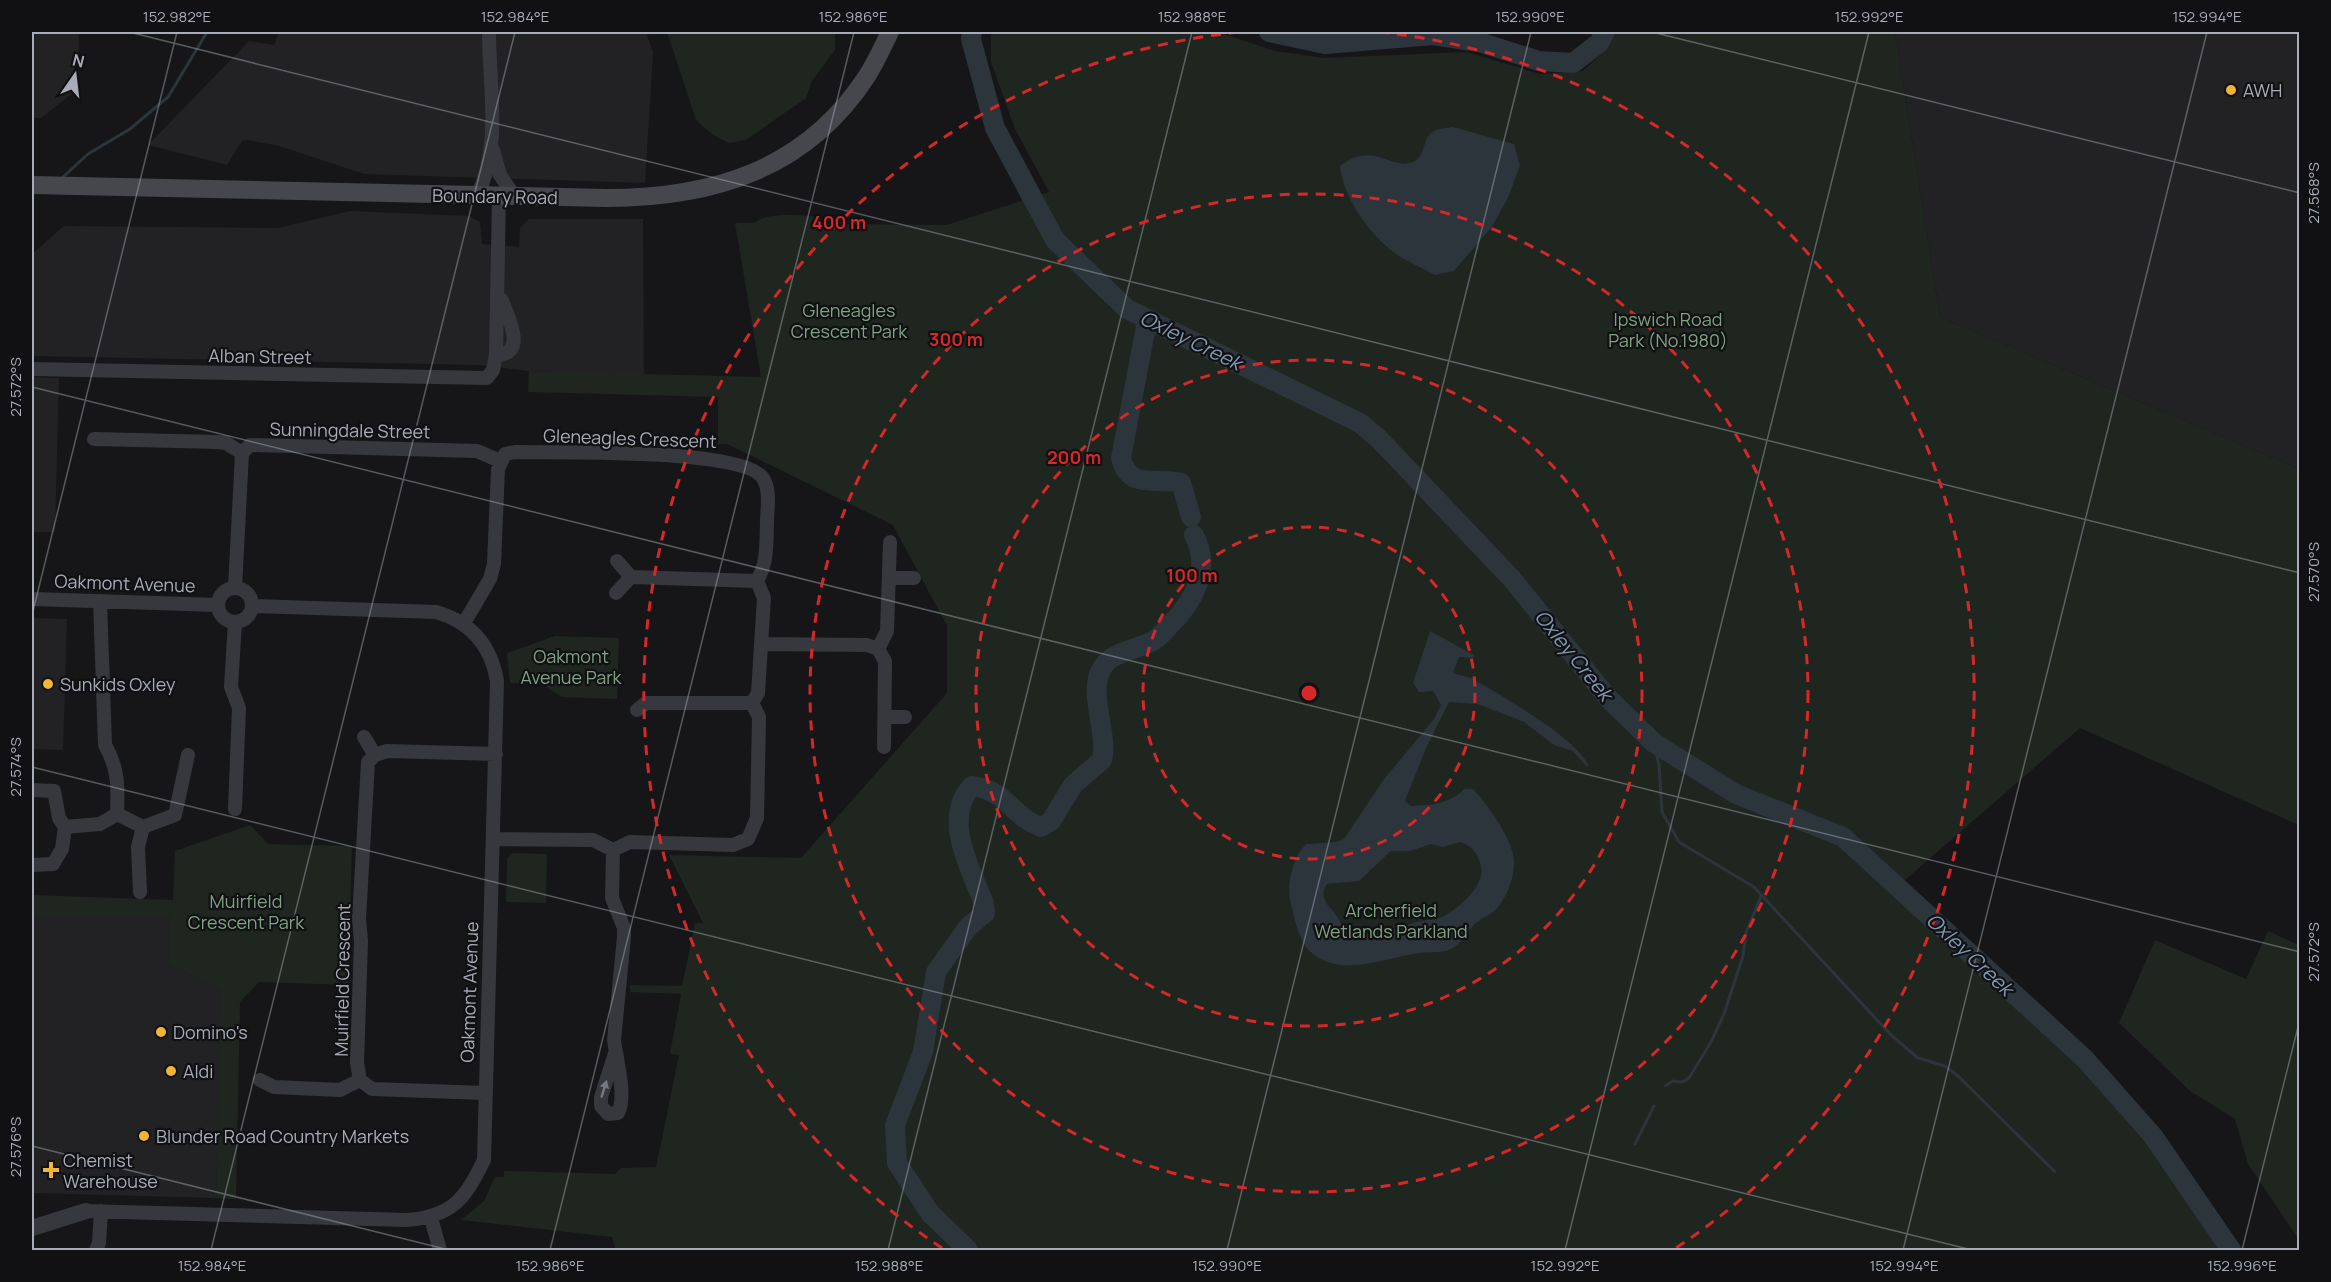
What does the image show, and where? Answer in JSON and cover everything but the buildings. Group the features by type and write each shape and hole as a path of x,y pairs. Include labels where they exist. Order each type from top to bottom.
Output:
{"main road":[{"name":"Boundary Road","path":"32,185 477,196 653,197 684,194 740,179 796,151 843,107 867,76 890,32"}],"street":[{"path":"489,32 493,150 507,196"},
{"path":"477,196 486,179 493,150"},
{"name":"Alban Street","path":"32,369 487,378 493,370 496,355 507,196"},
{"path":"94,439 218,442 226,443 242,453 235,588"},
{"name":"Sunningdale Street","path":"242,453 250,445 376,447 477,451 500,461"},
{"name":"Gleneagles Crescent","path":"500,461 505,454 515,452 706,458 746,466 763,478 768,496 765,565 757,581"},
{"path":"464,623 490,579 494,564 500,461"},
{"path":"878,649 887,631 890,542"},
{"path":"617,561 631,577 757,581 765,598 758,693 752,703"},
{"path":"616,593 631,577"},
{"path":"889,578 914,578"},
{"path":"235,588 246,591 253,606 249,616 235,622 225,619 218,605 225,591 235,588"},
{"name":"Oakmont Avenue","path":"32,599 218,605"},
{"path":"100,602 105,745 116,763 117,814"},
{"name":"Oakmont Avenue","path":"253,606 424,610 448,615 464,623 485,647 495,669 495,754 484,1160 469,1191 431,1218"},
{"path":"235,622 231,687 239,708 236,809"},
{"path":"762,644 867,645 878,649 885,661 884,747"},
{"path":"637,710 646,703 752,703"},
{"path":"614,850 630,842 733,845 748,839 758,818 759,717 752,703"},
{"path":"885,717 906,717"},
{"path":"364,737 375,755 387,751 495,754"},
{"path":"117,814 143,827 175,815 188,755"},
{"name":"Muirfield Crescent","path":"375,755 368,762 366,776 359,919 361,950 357,1063 360,1080 372,1089 485,1093"},
{"path":"32,790 54,791 59,818 65,827 62,849 53,864 32,865"},
{"path":"65,827 100,824 117,814"},
{"path":"140,892 138,847 143,827"},
{"path":"493,839 593,840 614,850"},
{"path":"614,850 612,898 624,928 614,1032 615,1053"},
{"path":"260,1080 274,1087 340,1090 360,1080"},
{"path":"32,1228 93,1211"},
{"path":"93,1211 99,1244 96,1251"},
{"path":"32,1216 93,1211 406,1220 431,1218 440,1251"}],"shaded area":[{"path":"32,32 79,32 78,89 41,118 32,118"},
{"path":"279,32 646,32 653,52 645,183 364,174 279,146 247,140 242,141 227,165 148,145 249,41 274,45"},
{"path":"1895,32 2299,32 2299,469 1940,317"},
{"path":"1453,127 1514,144 1520,165 1508,198 1491,228 1454,271 1435,275 1396,254 1370,229 1350,199 1340,166 1363,156 1407,164 1415,161 1421,155 1430,134 1438,129"},
{"path":"350,211 469,216 480,222 482,244 519,247 520,228 529,219 643,219 644,375 529,371 479,365 32,356 32,254 64,226 278,228"},
{"path":"32,377 59,378 55,532 32,532"},
{"name":"Sunkids Oxley","path":"32,618 67,619 63,750 32,749"},
{"path":"1430,631 1474,655 1473,658 1459,657 1453,673 1471,678 1554,730 1569,742 1589,766 1586,766 1573,751 1554,745 1524,722 1478,704 1449,702 1427,746 1405,801 1411,806 1433,804 1453,798 1464,789 1473,789 1498,822 1513,852 1513,872 1508,891 1491,914 1476,923 1455,947 1447,951 1420,953 1365,964 1338,965 1313,954 1304,944 1291,904 1289,889 1291,872 1297,856 1306,844 1336,842 1344,839 1384,779 1434,719 1441,705 1433,691 1419,692 1413,683","holes":["1464,843 1472,848 1477,856 1481,876 1474,891 1444,916 1382,933 1358,934 1345,928 1324,898 1327,884 1359,881 1391,851 1410,851 1431,844 1443,847"]},
{"path":"32,915 170,915 169,964 223,990 216,1198 32,1193"}],"green space":[{"path":"667,32 835,32 835,50 812,81 806,98 746,140 729,143 713,135 696,120"},
{"path":"991,32 1217,32 1275,51 1324,58 1467,52 1540,74 1583,71 1599,56 1614,32 1895,32 1940,317 2299,469 2299,825 2080,728 1898,886 2085,1059 2154,1136 2230,1250 616,1250 612,1237 461,1220 484,1201 495,1177 504,1177 504,1171 615,1174 621,1168 656,1167 679,1055 670,1054 681,994 630,992 630,985 682,986 695,923 703,923 669,855 801,858 947,693 947,626 893,525 727,444 718,444 718,397 528,392 529,371 761,377 735,223 754,223 772,216 796,215 821,218 840,224 947,225 1049,192 1015,129 991,62"},
{"name":"Oakmont Avenue Park","path":"555,636 619,638 617,699 562,697 541,684 510,683 507,653"},
{"name":"Muirfield Crescent Park","path":"250,825 268,844 352,846 348,985 259,982 240,1002 236,1199 216,1198 222,990 169,964 170,915 32,915 32,895 173,900 175,851"},
{"path":"513,853 547,854 546,903 506,902 507,859"},
{"path":"2268,931 2299,945 2299,1240 2248,1164 2235,1119 2190,1091 2119,1023 2155,940 2246,979"}],"waterway":[{"path":"63,177 88,154 130,129 168,97 207,32"},
{"name":"Oxley Creek","path":"972,32 971,39 995,128 1055,240 1127,309 1360,423 1379,439 1512,579 1608,698 1654,743 1736,794 1843,837 2085,1059 2153,1136 2231,1250"},
{"name":"Oxley Creek","path":"1269,32 1325,44 1433,35 1479,42 1539,61 1573,63 1599,43 1605,32"},
{"path":"1147,321 1121,458 1125,469 1138,479 1181,483 1191,517"},
{"path":"968,1250 930,1213 897,1163 895,1125 923,1052 936,972 968,927 985,913 984,903 966,859 959,828 959,813 963,799 972,786 984,788 1002,798 1031,823 1041,827 1051,821 1073,785 1102,760 1103,740 1097,703 1101,670 1116,655 1156,639 1186,607 1192,596 1201,572 1199,548 1194,535"},
{"path":"1654,743 1659,765 1662,812 1679,842 1754,887 1891,1035 1918,1058 1945,1066 1957,1075 2055,1172"},
{"path":"1665,1086 1673,1081 1682,1082 1689,1078 1711,1042 1724,1014 1743,956 1746,933 1761,896"},
{"path":"1635,1144 1654,1106"}],"place":[{"name":"AWH","path":"2231,90"},
{"name":"Sunkids Oxley","path":"48,684"},
{"name":"Domino's","path":"161,1032"},
{"name":"Aldi","path":"171,1071"},
{"name":"Blunder Road Country Markets","path":"144,1136"},
{"name":"Chemist Warehouse","path":"51,1170"}],"park label":[{"name":"Gleneagles Crescent Park","path":"849,320"},
{"name":"Ipswich Road Park (No.1980)","path":"1668,329"},
{"name":"Archerfield Wetlands Parkland","path":"1391,920"}]}
